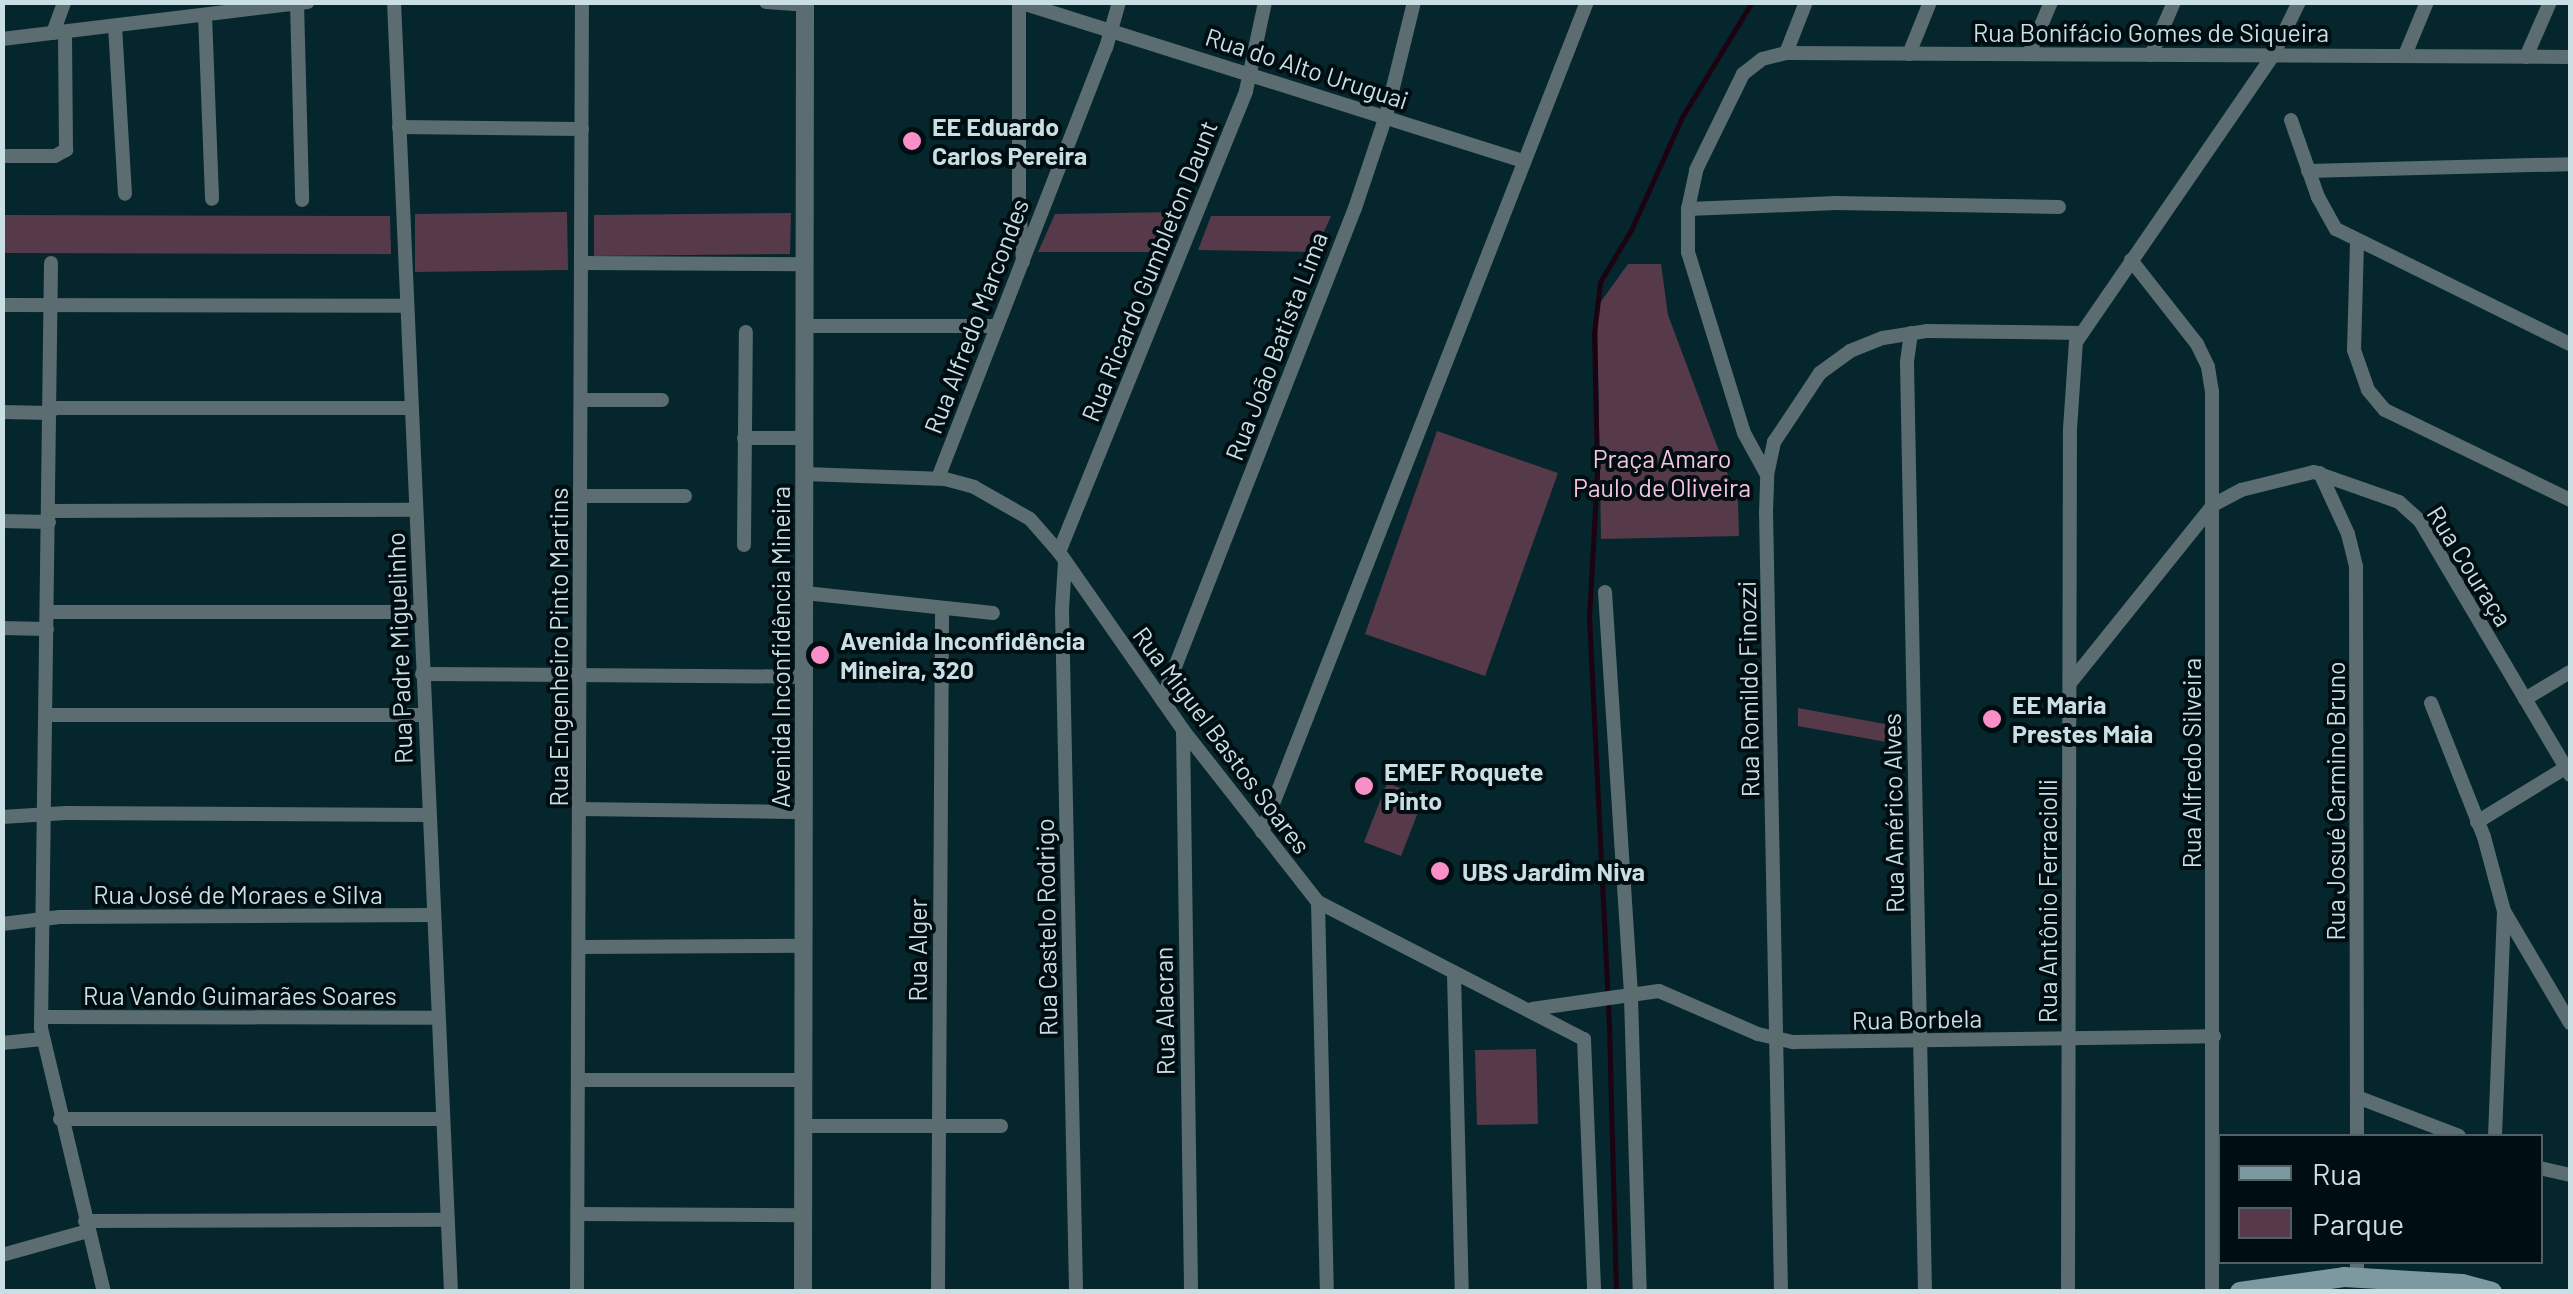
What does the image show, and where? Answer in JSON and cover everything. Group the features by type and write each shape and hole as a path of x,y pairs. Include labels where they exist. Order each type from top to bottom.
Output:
{"main road":[{"path":"2240,1292 2278,1288 2357,1269 2492,1292"}],"street":[{"path":"2,156 55,156 66,150 59,32 64,2"},
{"path":"2,39 205,15 241,6 308,2"},
{"name":"Rua Padre Miguelinho","path":"394,2 451,1292"},
{"name":"Rua Engenheiro Pinto Martins","path":"577,1292 582,2"},
{"path":"766,2 805,4"},
{"path":"1019,2 1018,200 1023,262"},
{"name":"Rua do Alto Uruguai","path":"1019,2 1524,161"},
{"name":"Rua Alfredo Marcondes","path":"938,478 1112,30 1119,2"},
{"name":"Rua Ricardo Gumbleton Daunt","path":"1062,557 1251,73 1265,2"},
{"name":"Rua João Batista Lima","path":"1162,700 1355,208 1386,116 1414,2"},
{"path":"1262,832 1586,2"},
{"path":"1767,475 1744,433 1690,269 1688,209 1696,170 1710,134 1743,74 1762,59 1786,53 1806,2"},
{"path":"1909,54 1930,2"},
{"path":"2029,54 2051,2"},
{"path":"2151,55 2174,2"},
{"path":"2082,333 2273,54 2300,2"},
{"path":"2404,55 2427,2"},
{"path":"2526,57 2550,2"},
{"path":"298,4 302,200"},
{"name":"Avenida Inconfidência Mineira","path":"803,1292 805,4"},
{"path":"205,15 212,199"},
{"path":"115,26 125,194"},
{"name":"Rua Bonifácio Gomes de Siqueira","path":"1786,53 2570,57"},
{"path":"2292,120 2326,216 2336,229 2357,243 2570,344"},
{"path":"399,128 582,129"},
{"path":"2308,170 2570,164"},
{"path":"1688,209 1836,203 2058,207"},
{"path":"2357,243 2354,350 2368,390 2385,410 2570,500"},
{"name":"Rua Alfredo Silveira","path":"2131,260 2197,344 2208,367 2213,505 2212,1292"},
{"path":"51,263 43,1039 104,1292"},
{"path":"582,264 805,264"},
{"path":"2,304 406,306"},
{"path":"805,326 997,326"},
{"path":"744,545 746,332"},
{"name":"Rua Romildo Finozzi","path":"1781,1292 1767,475 1782,427 1820,373 1850,351 1883,338 1910,334 2082,333"},
{"name":"Rua Antônio Ferraciolli","path":"2068,1292 2070,428 2073,362 2082,333"},
{"name":"Rua Américo Alves","path":"1910,334 1907,363 1925,1292"},
{"path":"582,400 662,400"},
{"path":"2,412 410,408"},
{"path":"744,438 805,438"},
{"path":"2070,682 2213,505 2241,490 2307,472 2320,473"},
{"name":"Rua Couraça","path":"2320,473 2399,502 2420,521 2569,769"},
{"name":"Rua Josué Carmino Bruno","path":"2320,473 2356,567 2357,1134"},
{"name":"Rua Miguel Bastos Soares","path":"805,474 938,478 974,487 1030,520 1062,557 1183,730 1318,902 1584,1039 1594,1292"},
{"path":"581,496 685,496"},
{"path":"2,521 49,516 415,510"},
{"name":"Rua Castelo Rodrigo","path":"1062,557 1076,1292"},
{"path":"1605,592 1631,997 1640,1292"},
{"path":"805,593 993,613"},
{"name":"Rua Alger","path":"938,1292 942,608"},
{"path":"47,612 419,612"},
{"path":"2,628 47,629"},
{"path":"2525,699 2570,672"},
{"path":"422,674 804,677"},
{"path":"2431,703 2478,822 2504,911 2569,1016"},
{"path":"46,715 424,715"},
{"name":"Rua Alacran","path":"1183,730 1192,1292"},
{"path":"2478,822 2569,769"},
{"path":"580,809 805,812"},
{"path":"2,817 429,814"},
{"path":"1318,902 1327,1292"},
{"path":"2494,1134 2504,911"},
{"name":"Rua José de Moraes e Silva","path":"2,924 43,919 434,915"},
{"path":"579,946 805,946"},
{"path":"1454,974 1462,1292"},
{"name":"Rua Borbela","path":"1631,997 1658,991 1776,1039 1921,1043 2214,1036"},
{"path":"1532,1010 1631,997"},
{"name":"Rua Vando Guimarães Soares","path":"42,1017 438,1018"},
{"path":"2,1043 43,1039"},
{"path":"579,1080 804,1080"},
{"path":"2357,1097 2454,1134"},
{"path":"60,1119 442,1119"},
{"path":"804,1126 1001,1126"},
{"path":"2543,1169 2570,1174"},
{"path":"578,1214 804,1215"},
{"path":"2,1255 86,1226 447,1220"}],"green space":[{"path":"567,212 568,270 415,272 415,214"},
{"path":"1176,212 1161,252 1038,252 1055,214"},
{"path":"791,213 790,254 594,256 594,215"},
{"path":"3,215 390,216 391,254 3,253"},
{"path":"1211,216 1331,216 1315,252 1198,250"},
{"name":"Praça Amaro Paulo de Oliveira","path":"1628,264 1661,264 1668,315 1738,502 1739,536 1601,539 1597,307"},
{"path":"1437,431 1558,473 1485,676 1365,634"},
{"path":"1798,708 1885,724 1886,742 1798,726"},
{"path":"1387,783 1424,797 1401,856 1364,842"},
{"path":"1536,1049 1538,1124 1477,1125 1475,1050"}],"waterway":[{"path":"1616,1292 1609,1025 1589,619 1597,472 1594,334 1600,282 1631,230 1682,117 1752,2"}],"place":[{"name":"EE Eduardo Carlos Pereira","path":"912,141"},
{"name":"Avenida Inconfidência Mineira, 320","path":"820,655"},
{"name":"EE Maria Prestes Maia","path":"1992,719"},
{"name":"EMEF Roquete Pinto","path":"1364,786"},
{"name":"UBS Jardim Niva","path":"1440,871"}]}
